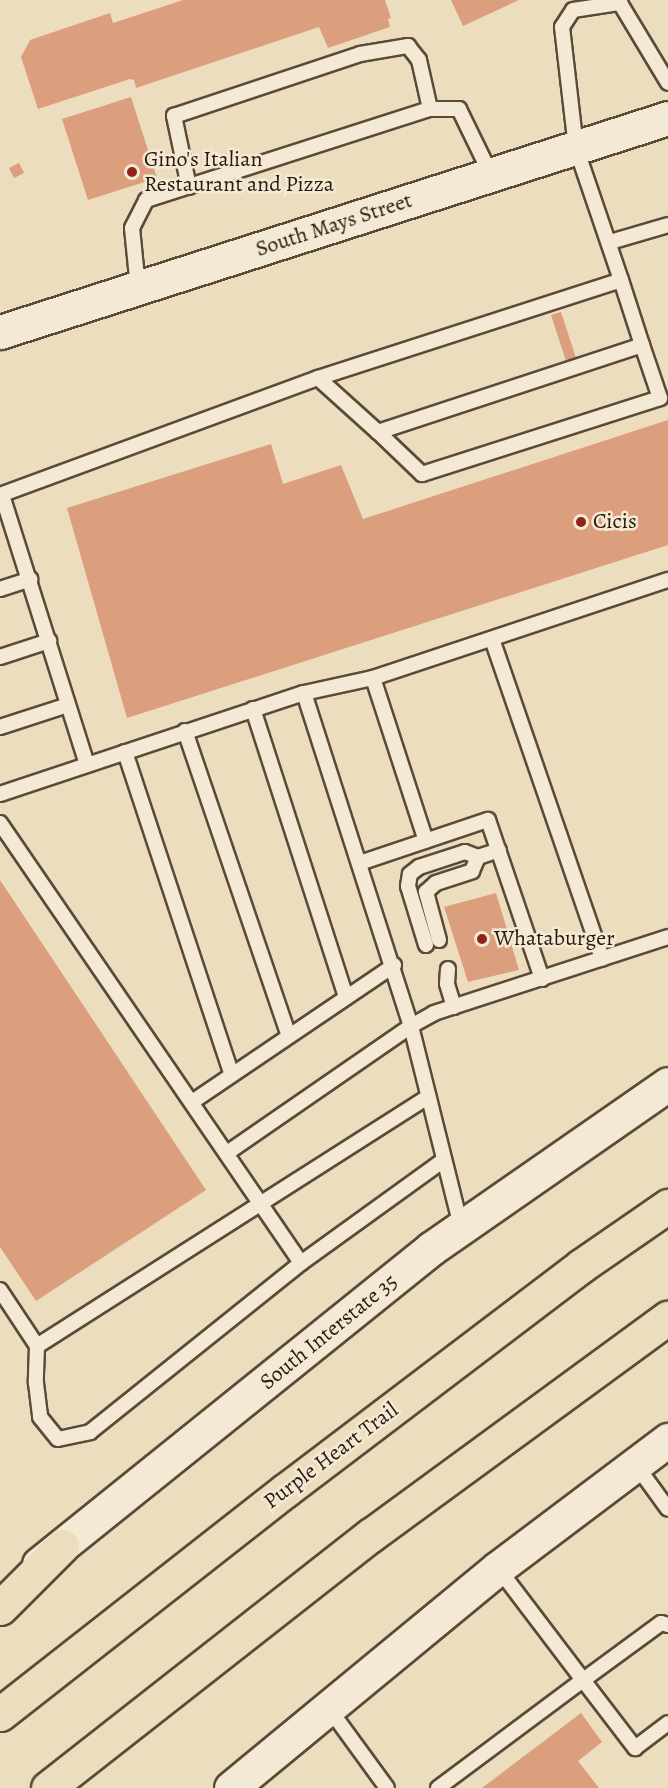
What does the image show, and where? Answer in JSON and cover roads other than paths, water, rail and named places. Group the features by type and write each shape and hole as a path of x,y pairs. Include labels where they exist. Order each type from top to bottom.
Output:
{"highway":[{"name":"Purple Heart Trail","path":"0,1714 295,1483 581,1266 668,1206"},
{"path":"48,1788 371,1535 668,1318"},
{"path":"0,1608 62,1546"}],"main road":[{"name":"South Mays Street","path":"2,326 138,288 668,118"},
{"name":"South Interstate 35","path":"0,1594 423,1256 668,1084"},
{"path":"231,1788 498,1568 668,1440"}],"lane":[{"path":"318,378 422,474 660,398 610,242 576,148 562,27 573,10 620,3 668,83"},
{"path":"189,187 174,116 360,54 408,46 419,60 430,109"},
{"path":"138,288 132,228 146,200 430,109 459,109 491,175"},
{"path":"610,242 668,225"},
{"path":"87,764 30,579 1,495 318,378 621,280"},
{"path":"378,432 642,345"},
{"path":"0,589 30,579"},
{"path":"0,794 185,731 304,693 373,678 668,580"},
{"path":"492,639 602,959"},
{"path":"0,657 49,641"},
{"path":"373,678 426,841"},
{"path":"304,693 394,965 461,1228"},
{"path":"0,727 68,705"},
{"path":"253,710 346,997"},
{"path":"185,731 289,1036"},
{"path":"125,752 232,1075"},
{"path":"360,863 488,820 542,979"},
{"path":"0,823 301,1263"},
{"path":"478,857 472,871 436,883 426,892 433,942 408,886 410,874 419,867 465,852 478,857 499,850"},
{"path":"227,1153 411,1026 434,1013 668,937"},
{"path":"192,1102 394,965"},
{"path":"442,972 454,1007"},
{"path":"38,1346 429,1097"},
{"path":"0,1290 38,1346 36,1383 40,1417 58,1439 90,1432 301,1263 444,1160"},
{"path":"636,1465 668,1509"},
{"path":"498,1568 635,1748 668,1723"},
{"path":"438,1788 661,1623 668,1625"},
{"path":"328,1707 387,1788"}],"place":[{"name":"Gino's Italian Restaurant and Pizza","path":"132,172"},
{"name":"Cicis","path":"581,522"},
{"name":"Whataburger","path":"482,939"}]}
